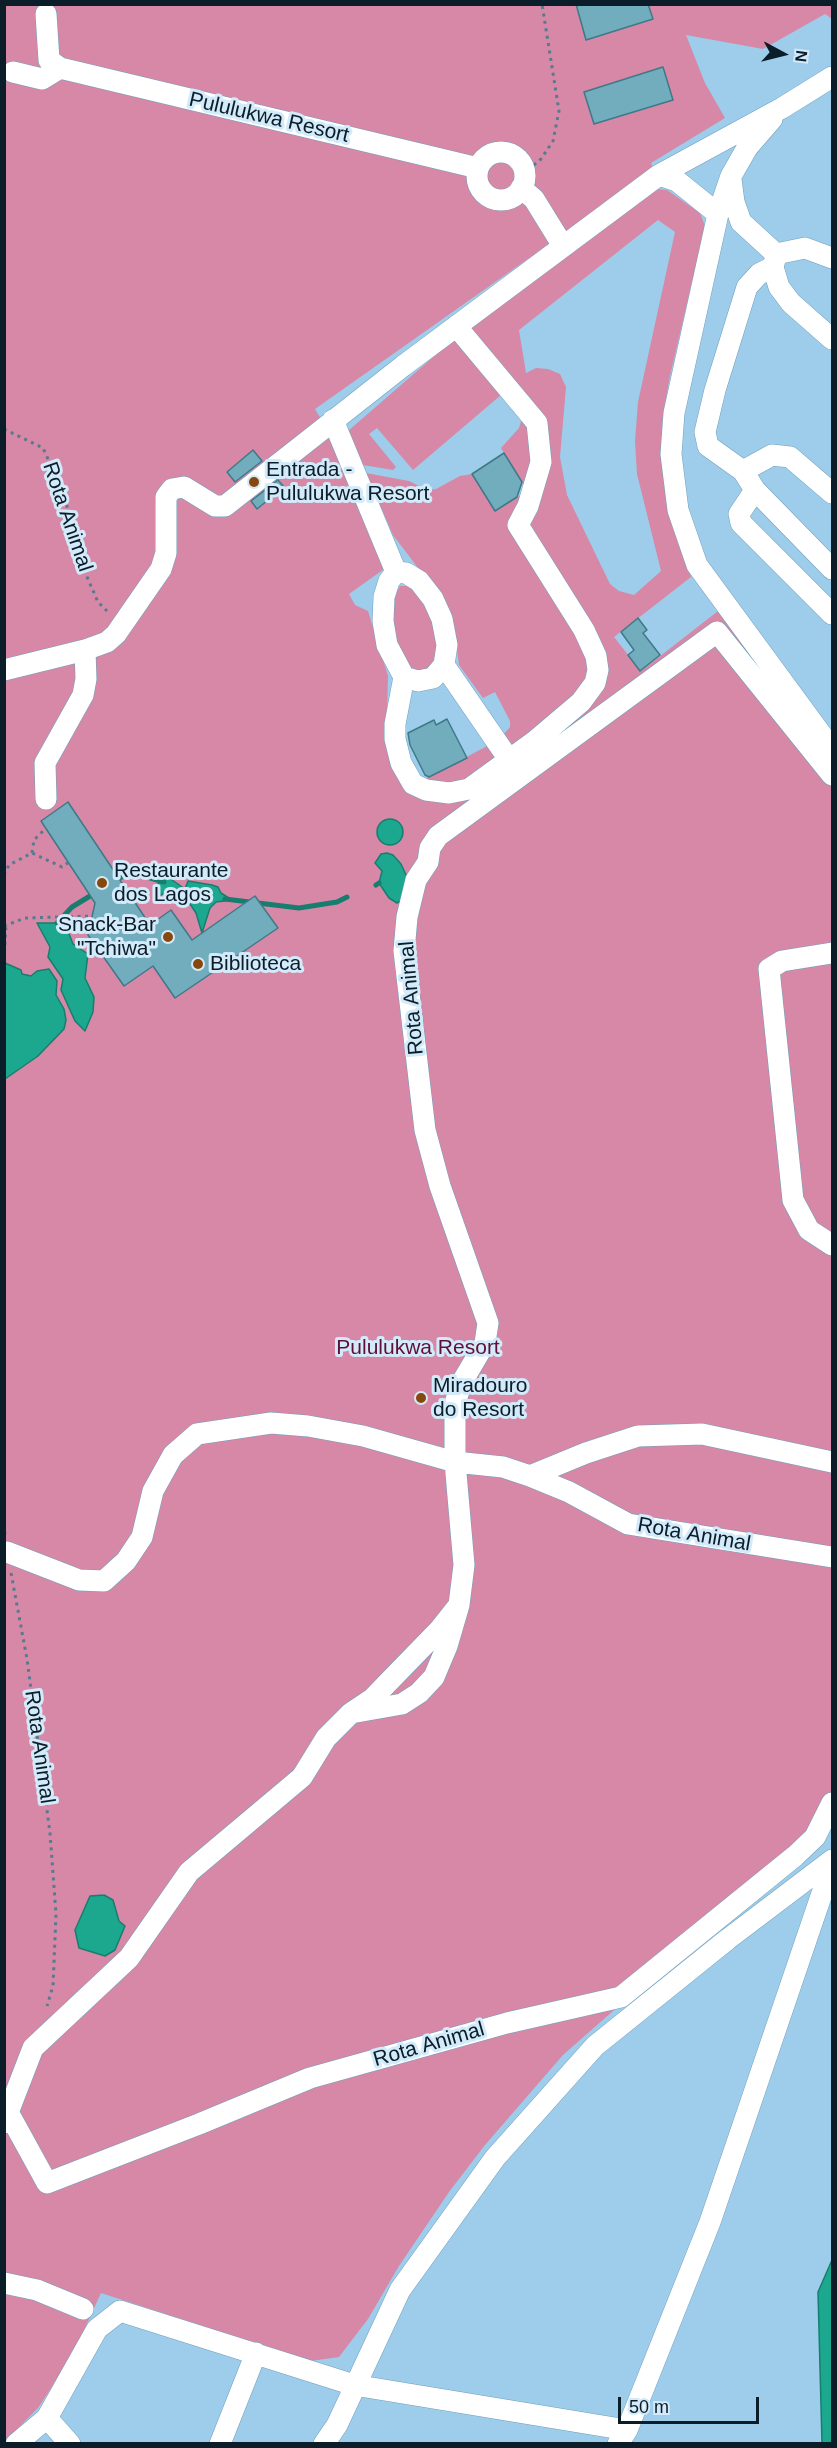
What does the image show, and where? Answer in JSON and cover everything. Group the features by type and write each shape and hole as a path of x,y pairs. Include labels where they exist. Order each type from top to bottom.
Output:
{"street":[{"path":"46,14 49,60 60,69"},
{"name":"Pululukwa Resort","path":"13,72 42,79 60,69 478,168"},
{"path":"4,670 85,650 107,642 116,634 161,569 166,554 166,496 172,489 184,487 215,506 225,506 333,420 658,175 782,108 832,77"},
{"path":"782,108 747,148 731,176 718,214 674,412 671,454 678,510 697,565 832,747"},
{"path":"523,181 510,199 502,200 487,196 478,184 478,168 488,156 503,152 517,159 523,181 563,246"},
{"path":"658,175 676,181 718,214"},
{"path":"731,176 734,201 741,222 775,261 779,287 791,303 832,339"},
{"path":"832,258 806,248 775,261 747,287 705,432 708,446 743,471 755,490 832,569"},
{"path":"396,572 389,581 384,597 383,621 387,645 404,677 395,739 401,763 413,784 426,790 449,793 469,789 510,761 581,702 595,683 598,670 596,656 584,630 518,525 528,506 541,462 537,423 456,326"},
{"path":"333,420 396,572 419,581 433,599 442,619 447,645 444,664 433,678 418,681 404,677"},
{"path":"743,471 772,455 790,457 832,493"},
{"path":"755,490 739,514 741,523 832,614"},
{"name":"Rota Animal","path":"351,1713 402,1704 419,1693 434,1677 447,1646 459,1605 464,1565 454,1462 455,1402 462,1382 485,1343 488,1323 440,1186 425,1130 404,951 407,917 416,880 428,862 430,848 438,836 717,632 832,775"},
{"path":"46,799 45,763 83,695 86,679 85,650"},
{"path":"444,664 510,761"},
{"path":"832,953 782,961 769,969 793,1200 809,1230 832,1245"},
{"name":"Rota Animal","path":"7,1552 79,1580 104,1581 126,1561 142,1537 153,1491 173,1455 197,1434 271,1423 308,1426 363,1436 454,1462 503,1467 569,1492 628,1524 832,1557"},
{"path":"530,1476 586,1453 638,1436 702,1434 832,1462"},
{"name":"Rota Animal","path":"459,1605 440,1629 372,1699 351,1713 326,1738 302,1777 189,1872 129,1959 33,2048 6,2117 46,2183 310,2078 507,2023 621,1997 795,1856 815,1837 832,1803"},
{"path":"324,2444 337,2425 400,2290 495,2158 595,2046 728,1939 832,1862"},
{"path":"16,2444 47,2418 98,2329 120,2311 354,2385 622,2437 710,2222 832,1862"},
{"path":"4,2283 37,2290 83,2309"},
{"path":"220,2444 256,2353"},
{"path":"47,2418 70,2444"}],"path":[{"path":"523,181 553,141 559,111 542,4"},
{"name":"Rota Animal","path":"4,429 43,448 64,494 80,561 98,602 109,613"},
{"path":"32,853 34,840 46,828"},
{"path":"32,853 62,867 69,862"},
{"path":"4,875 9,865 32,853"},
{"path":"4,960 5,926 25,918 93,916"},
{"name":"Rota Animal","path":"4,1524 27,1659 50,1833 56,1914 54,1986 47,2007"}],"green space":[{"name":"Pululukwa Resort","path":"5,5 832,5 832,19 825,14 763,49 686,35 705,83 725,118 651,163 654,170 315,409 334,441 387,567 349,594 355,605 368,611 388,676 387,715 407,789 487,746 502,736 510,727 510,721 495,692 483,698 459,665 450,610 393,535 366,473 409,481 427,490 436,489 460,476 472,474 496,511 527,491 501,448 519,428 522,418 501,395 413,470 377,428 369,434 396,467 393,470 363,465 365,470 348,431 454,339 657,189 667,190 700,213 705,226 670,376 663,415 661,454 691,577 614,637 641,671 718,611 832,766 832,1823 774,1881 613,2011 563,2055 485,2145 449,2192 399,2266 368,2319 339,2357 311,2361 101,2293 72,2356 38,2408 5,2441","holes":["658,220 675,232 638,402 635,441 637,474 661,571 634,595 619,591 610,584 567,495 560,457 566,387 560,374 548,369 536,368 526,373 519,330"]},
{"path":"400,586 409,586 419,595 430,613 437,637 438,652 434,663 428,669 418,671 408,668 401,660 393,627 395,595"}],"shaded area":[{"path":"390,819 399,823 403,832 399,841 390,845 381,841 377,832 381,823"},
{"path":"381,854 393,855 401,864 407,877 405,898 397,903 389,898 379,883 382,871 375,863"},
{"path":"162,869 168,877 185,889 167,890 154,901"},
{"path":"188,881 212,885 218,887 221,893 232,900 216,902 210,908 202,933 196,913 184,895"},
{"path":"37,923 57,923 68,931 73,944 88,954 85,978 94,997 93,1012 85,1031 75,1021 61,990 63,979 48,957 50,947"},
{"path":"5,963 21,970 22,974 31,976 37,971 49,969 57,981 56,995 64,1009 66,1020 64,1029 38,1056 5,1079"},
{"path":"104,1895 113,1900 119,1921 125,1926 115,1950 105,1956 79,1948 75,1930 90,1896"},
{"path":"832,2260 832,2443 822,2443 818,2292"}],"building":[{"path":"576,4 648,4 653,19 586,40"},
{"path":"663,67 673,100 594,124 584,92"},
{"path":"253,450 262,461 235,482 227,472"},
{"path":"504,453 522,482 517,497 495,511 472,474"},
{"path":"278,480 284,487 257,509 251,501"},
{"path":"638,618 647,630 643,633 660,655 640,671 628,655 634,650 621,632"},
{"path":"447,719 467,758 429,777 425,775 410,745 408,733 434,720 436,725"},
{"path":"68,802 150,925 171,910 192,940 255,896 278,928 175,998 153,966 124,986 88,935 95,903 41,821"}],"waterway":[{"path":"113,882 123,876 140,875 164,882"},
{"path":"57,923 72,907 95,893"},
{"path":"225,899 299,908 337,902 347,897"}],"place":[{"name":"Entrada - Pululukwa Resort","path":"254,482"},
{"name":"Restaurante dos Lagos","path":"102,883"},
{"name":"Snack-Bar \"Tchiwa\"","path":"168,937"},
{"name":"Biblioteca","path":"198,964"},
{"name":"Miradouro do Resort","path":"421,1398"}]}
